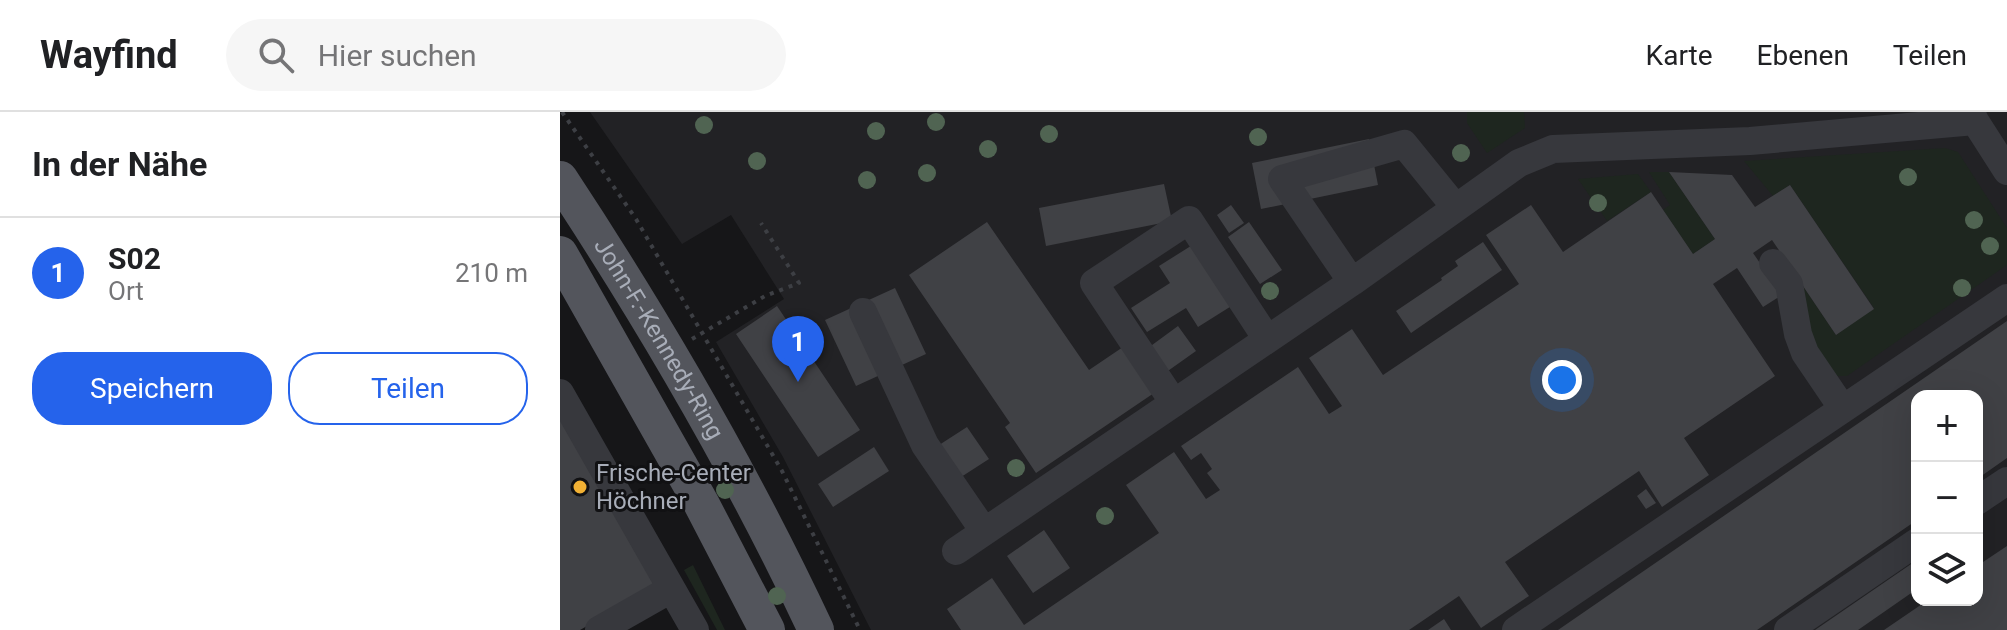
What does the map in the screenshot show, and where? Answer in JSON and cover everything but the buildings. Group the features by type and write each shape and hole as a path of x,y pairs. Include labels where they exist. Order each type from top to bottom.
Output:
{"main road":[{"name":"John-F.-Kennedy-Ring","path":"560,179 714,432 816,630"},
{"name":"John-F.-Kennedy-Ring","path":"560,254 701,503 767,630"}],"lane":[{"path":"956,551 1352,282 1519,163 1553,149 1750,141 1973,116 2007,171"},
{"path":"1352,282 1282,179 1404,144 1456,208"},
{"path":"1174,403 1094,283 1189,220 1267,339"},
{"path":"1773,263 1789,284 1798,334 1805,353 1843,409"},
{"path":"1516,630 2007,298"},
{"path":"863,312 925,445 984,531"},
{"path":"560,393 695,630"},
{"path":"1983,497 2007,481"},
{"path":"1788,630 1911,546"},
{"path":"599,630 671,589"}],"path":[{"path":"562,112 636,219 782,471 860,630"},
{"path":"687,342 765,296 799,283 761,223"}],"shaded area":[{"path":"590,112 2007,112 2007,630 871,630 783,457 716,342 784,299 731,215 682,244"},
{"path":"1467,112 1524,112 1525,128 1487,153 1467,123"},
{"path":"1945,148 1958,152 2007,228 2007,265 1847,376 1837,376 1806,332 1802,285 1836,335 1874,308 1790,185 1773,196 1744,161"},
{"path":"1649,172 1669,172 1715,239 1693,254 1663,210 1670,205"},
{"path":"1638,174 1651,192 1607,221 1578,179"},
{"path":"693,565 725,630 717,630 684,570"}],"place":[{"name":"S02","path":"798,382"},
{"name":"Frische-Center Höchner","path":"580,487"}]}
